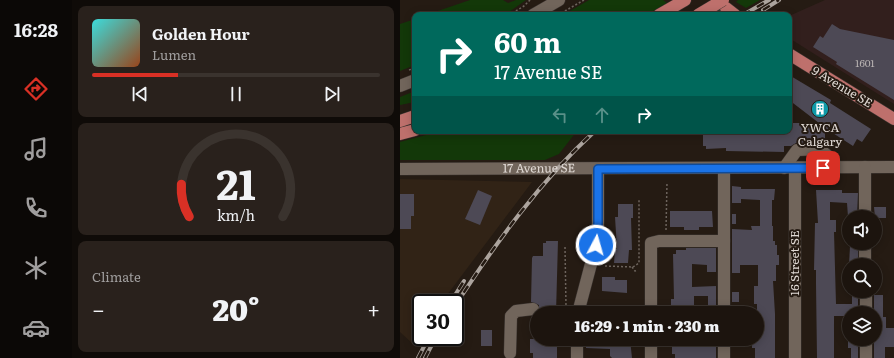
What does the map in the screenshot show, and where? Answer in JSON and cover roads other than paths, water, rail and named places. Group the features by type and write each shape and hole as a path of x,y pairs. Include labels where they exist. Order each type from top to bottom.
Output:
{"main road":[{"path":"665,12 685,0"},
{"path":"715,12 726,10"},
{"name":"9 Avenue SE","path":"792,56 894,120"},
{"path":"400,116 412,114"},
{"path":"400,121 412,115"},
{"path":"400,134 412,131"}],"street":[{"path":"538,12 559,0"},
{"path":"400,86 412,81"},
{"path":"790,168 797,150 822,150 829,156 837,167"},
{"path":"865,210 866,167"},
{"name":"17 Avenue SE","path":"400,169 894,167"},
{"path":"724,168 724,306"},
{"name":"16 Street SE","path":"790,168 795,358"},
{"path":"580,306 596,245 598,223 598,169"},
{"path":"651,306 651,244 659,241 724,241"},
{"path":"510,353 511,316 516,311 530,309"},
{"path":"577,346 577,358"},
{"path":"651,346 651,358"},
{"path":"724,346 724,358"},
{"path":"866,346 866,358"}],"tunnel":[{"path":"718,6 720,12"}],"railway":[{"path":"748,12 769,0"},
{"path":"763,10 779,0"},
{"path":"463,294 519,214 575,150 592,134"},
{"path":"456,294 464,281"},
{"path":"418,358 424,346"},
{"path":"425,358 431,346"}],"place":[{"name":"YWCA Calgary","path":"820,109"}]}
